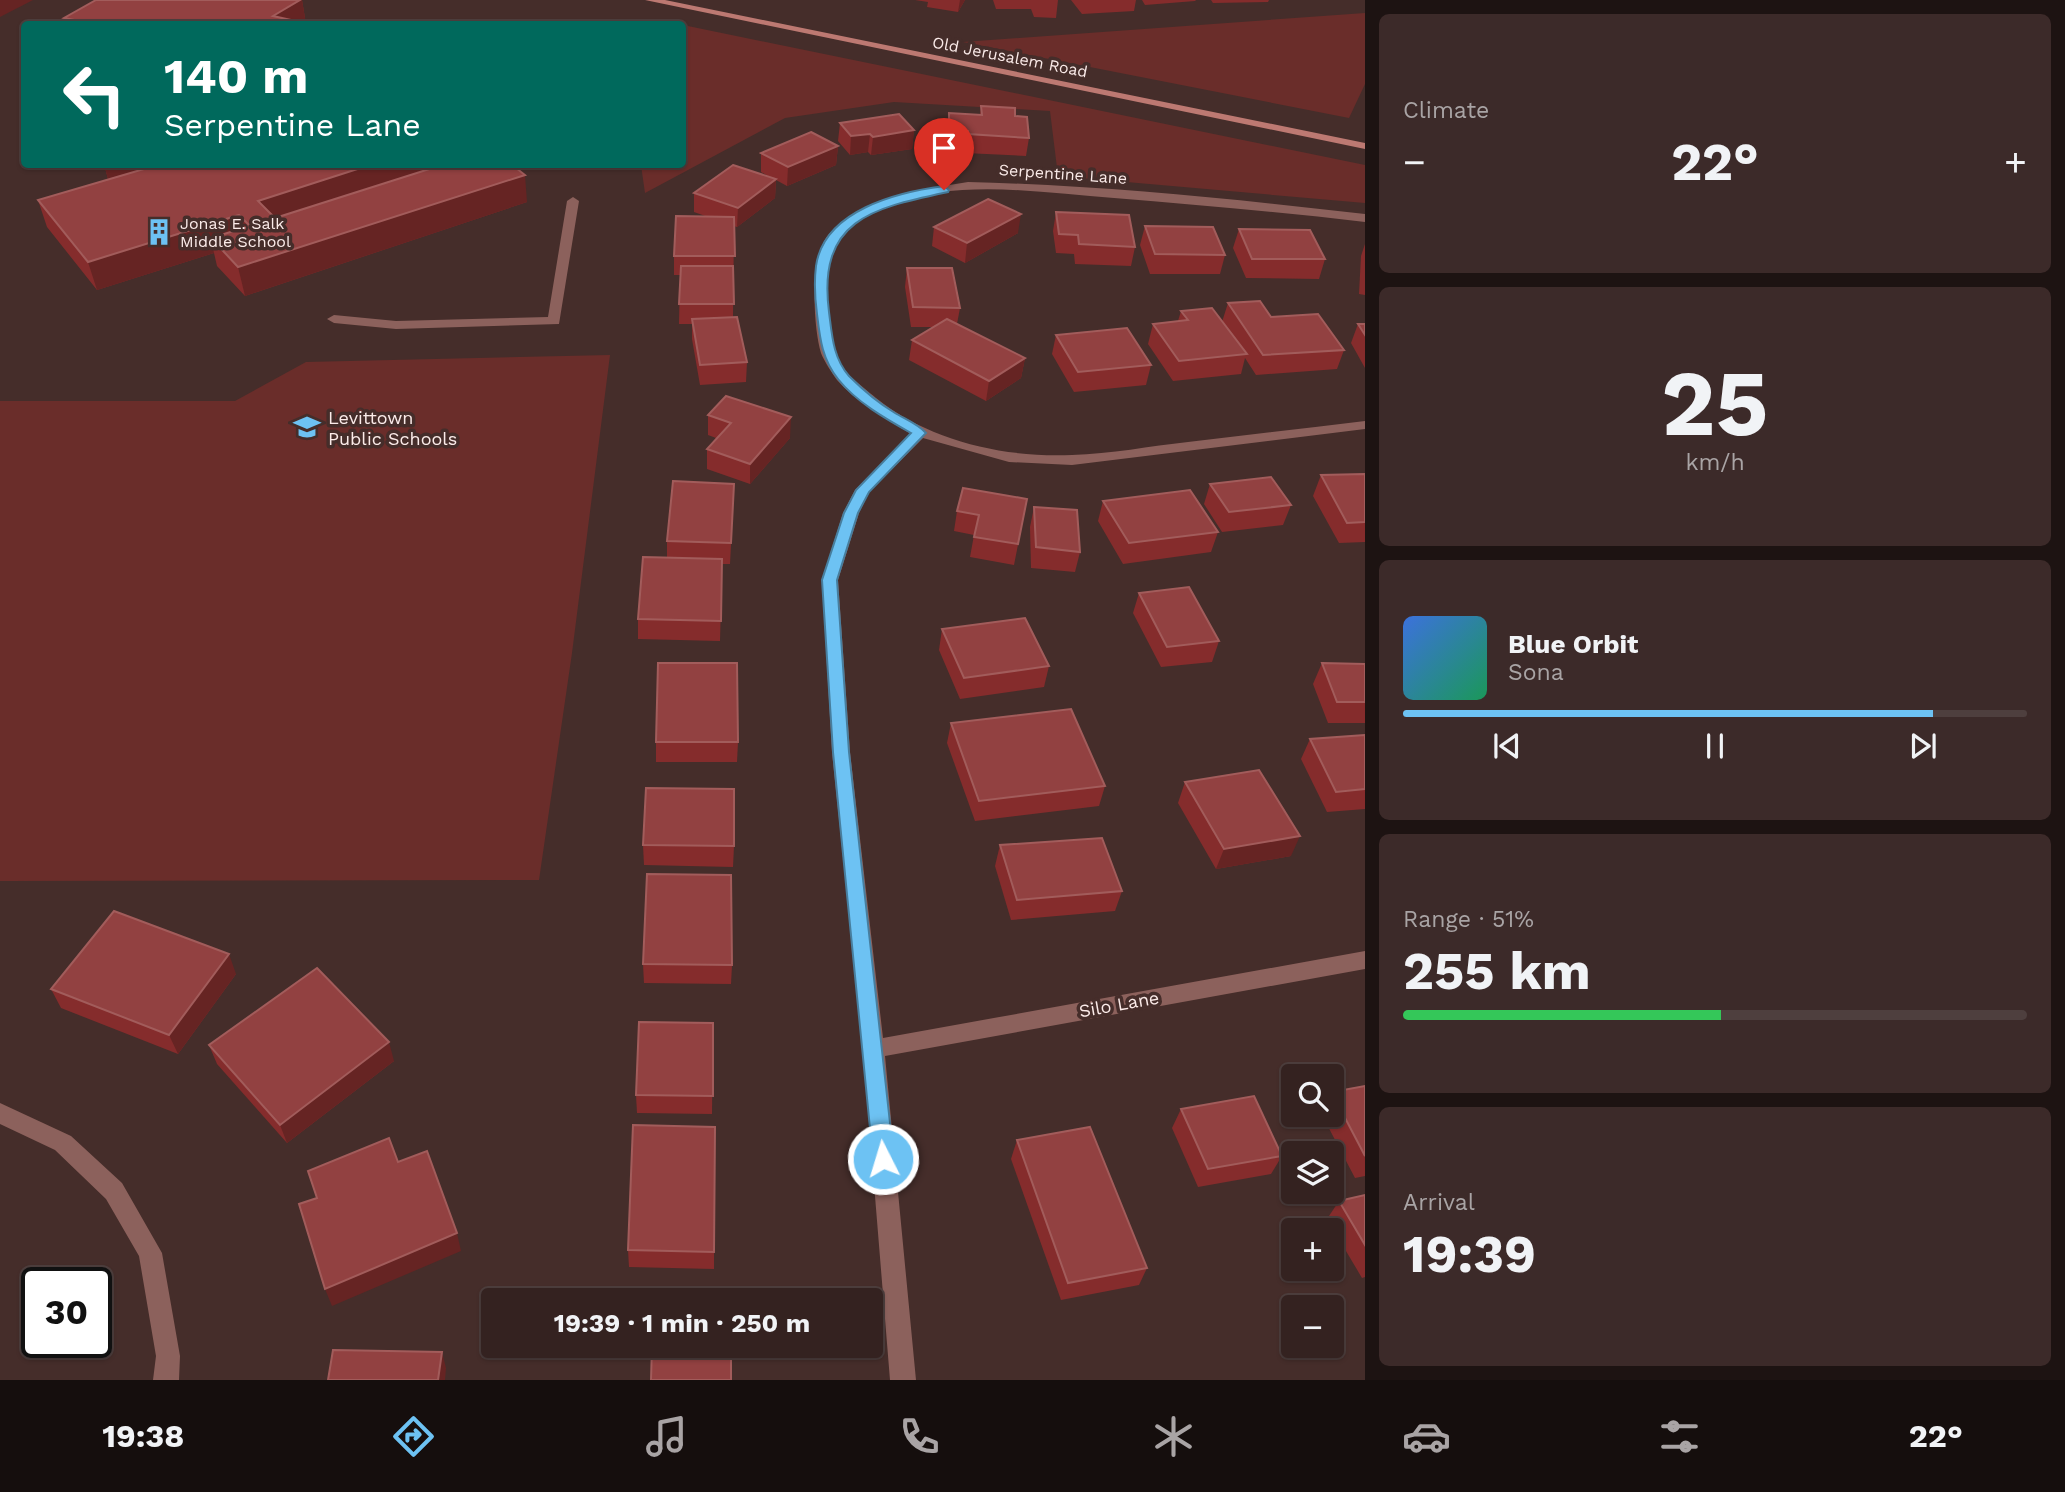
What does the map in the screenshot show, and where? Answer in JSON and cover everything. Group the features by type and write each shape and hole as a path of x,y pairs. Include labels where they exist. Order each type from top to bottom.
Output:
{"main road":[{"name":"Old Jerusalem Road","path":"650,0 1365,146"}],"street":[{"name":"Serpentine Lane","path":"1365,218 1262,206 1014,187 968,186 920,193 884,203 856,218 833,237 822,264 821,296 828,352 844,378 887,414 920,433 1009,457 1072,460 1365,425"},
{"path":"334,319 396,325 554,321 573,201"},
{"path":"903,1380 874,1049 841,752 830,580 851,513 863,490 920,433"},
{"name":"Silo Lane","path":"874,1049 1365,960"},
{"path":"0,1113 63,1143 114,1191 150,1253 168,1356 166,1380"}],"shaded area":[{"path":"1365,13 1365,84 1349,118 963,42"},
{"path":"686,26 1365,165 1365,203 1058,176 1050,111 894,102 785,118 645,193 641,168 686,168"},
{"name":"Levittown Public Schools","path":"610,355 572,653 539,880 0,881 0,401 235,401 306,362"}],"building":[{"path":"96,0 300,0 273,16 296,21 80,21 64,18"},
{"path":"981,106 1015,108 1015,116 1027,117 1029,138 949,130 949,113 982,115"},
{"path":"899,114 914,130 873,137 870,134 851,136 840,123"},
{"path":"811,132 838,146 788,167 761,153"},
{"path":"733,165 776,179 738,208 694,193"},
{"path":"147,168 361,168 258,201 275,218 432,168 516,168 525,175 238,267 211,238 250,226 239,215 88,262 38,200"},
{"path":"988,199 1021,214 967,243 934,227"},
{"path":"1056,212 1129,215 1135,247 1079,244 1078,235 1059,234"},
{"path":"676,216 734,217 735,256 674,256"},
{"path":"1145,226 1213,227 1225,255 1155,254"},
{"path":"1239,229 1310,230 1325,259 1252,259"},
{"path":"681,266 733,266 734,304 679,304"},
{"path":"907,268 952,268 960,308 913,307"},
{"path":"1260,301 1271,317 1318,314 1344,350 1263,355 1228,303"},
{"path":"1212,308 1247,354 1179,361 1153,324 1188,320 1181,311"},
{"path":"737,317 747,362 700,365 692,319"},
{"path":"947,319 1025,358 989,381 912,340"},
{"path":"1358,324 1365,324 1365,335"},
{"path":"1127,328 1151,365 1078,372 1056,335"},
{"path":"726,396 791,417 750,464 707,449 731,423 708,415"},
{"path":"1365,474 1365,522 1347,523 1321,475"},
{"path":"1271,477 1291,505 1229,512 1210,484"},
{"path":"673,481 734,484 731,543 667,541"},
{"path":"963,488 1027,499 1018,544 974,537 979,515 957,511"},
{"path":"1190,490 1218,532 1129,543 1103,501"},
{"path":"1034,507 1077,510 1080,552 1036,547"},
{"path":"643,557 722,559 721,621 638,619"},
{"path":"1189,587 1219,641 1167,647 1139,593"},
{"path":"1025,618 1049,666 964,678 942,629"},
{"path":"658,663 737,663 738,742 656,742"},
{"path":"1322,663 1365,664 1365,702 1337,702"},
{"path":"1071,709 1105,786 979,801 951,723"},
{"path":"1365,735 1365,789 1336,792 1310,739"},
{"path":"1259,770 1300,836 1224,849 1185,782"},
{"path":"646,788 734,789 734,846 643,845"},
{"path":"1102,838 1122,891 1017,900 1000,845"},
{"path":"647,874 731,875 732,965 643,964"},
{"path":"114,911 229,954 169,1035 51,989"},
{"path":"317,968 389,1042 280,1125 209,1045"},
{"path":"639,1022 713,1023 713,1096 636,1095"},
{"path":"1365,1086 1365,1156 1344,1115 1344,1090"},
{"path":"1254,1096 1281,1156 1208,1169 1181,1109"},
{"path":"633,1125 715,1127 714,1252 628,1250"},
{"path":"1090,1127 1147,1268 1068,1283 1017,1140"},
{"path":"389,1138 398,1162 427,1151 457,1233 325,1289 299,1204 317,1198 308,1171"},
{"path":"1365,1195 1365,1245 1341,1204 1344,1204 1344,1200"},
{"path":"333,1350 442,1352 438,1380 328,1380"},
{"path":"652,1358 731,1358 731,1380 651,1380"}],"place":[{"name":"Jonas E. Salk Middle School","path":"159,232"},
{"name":"Levittown Public Schools","path":"307,427"}],"route":[{"path":"883,1159 874,1049 841,752 830,580 851,513 863,490 920,433 887,414 844,378 828,352 821,296 822,264 833,237 856,218 884,203 920,193 944,190"}]}
